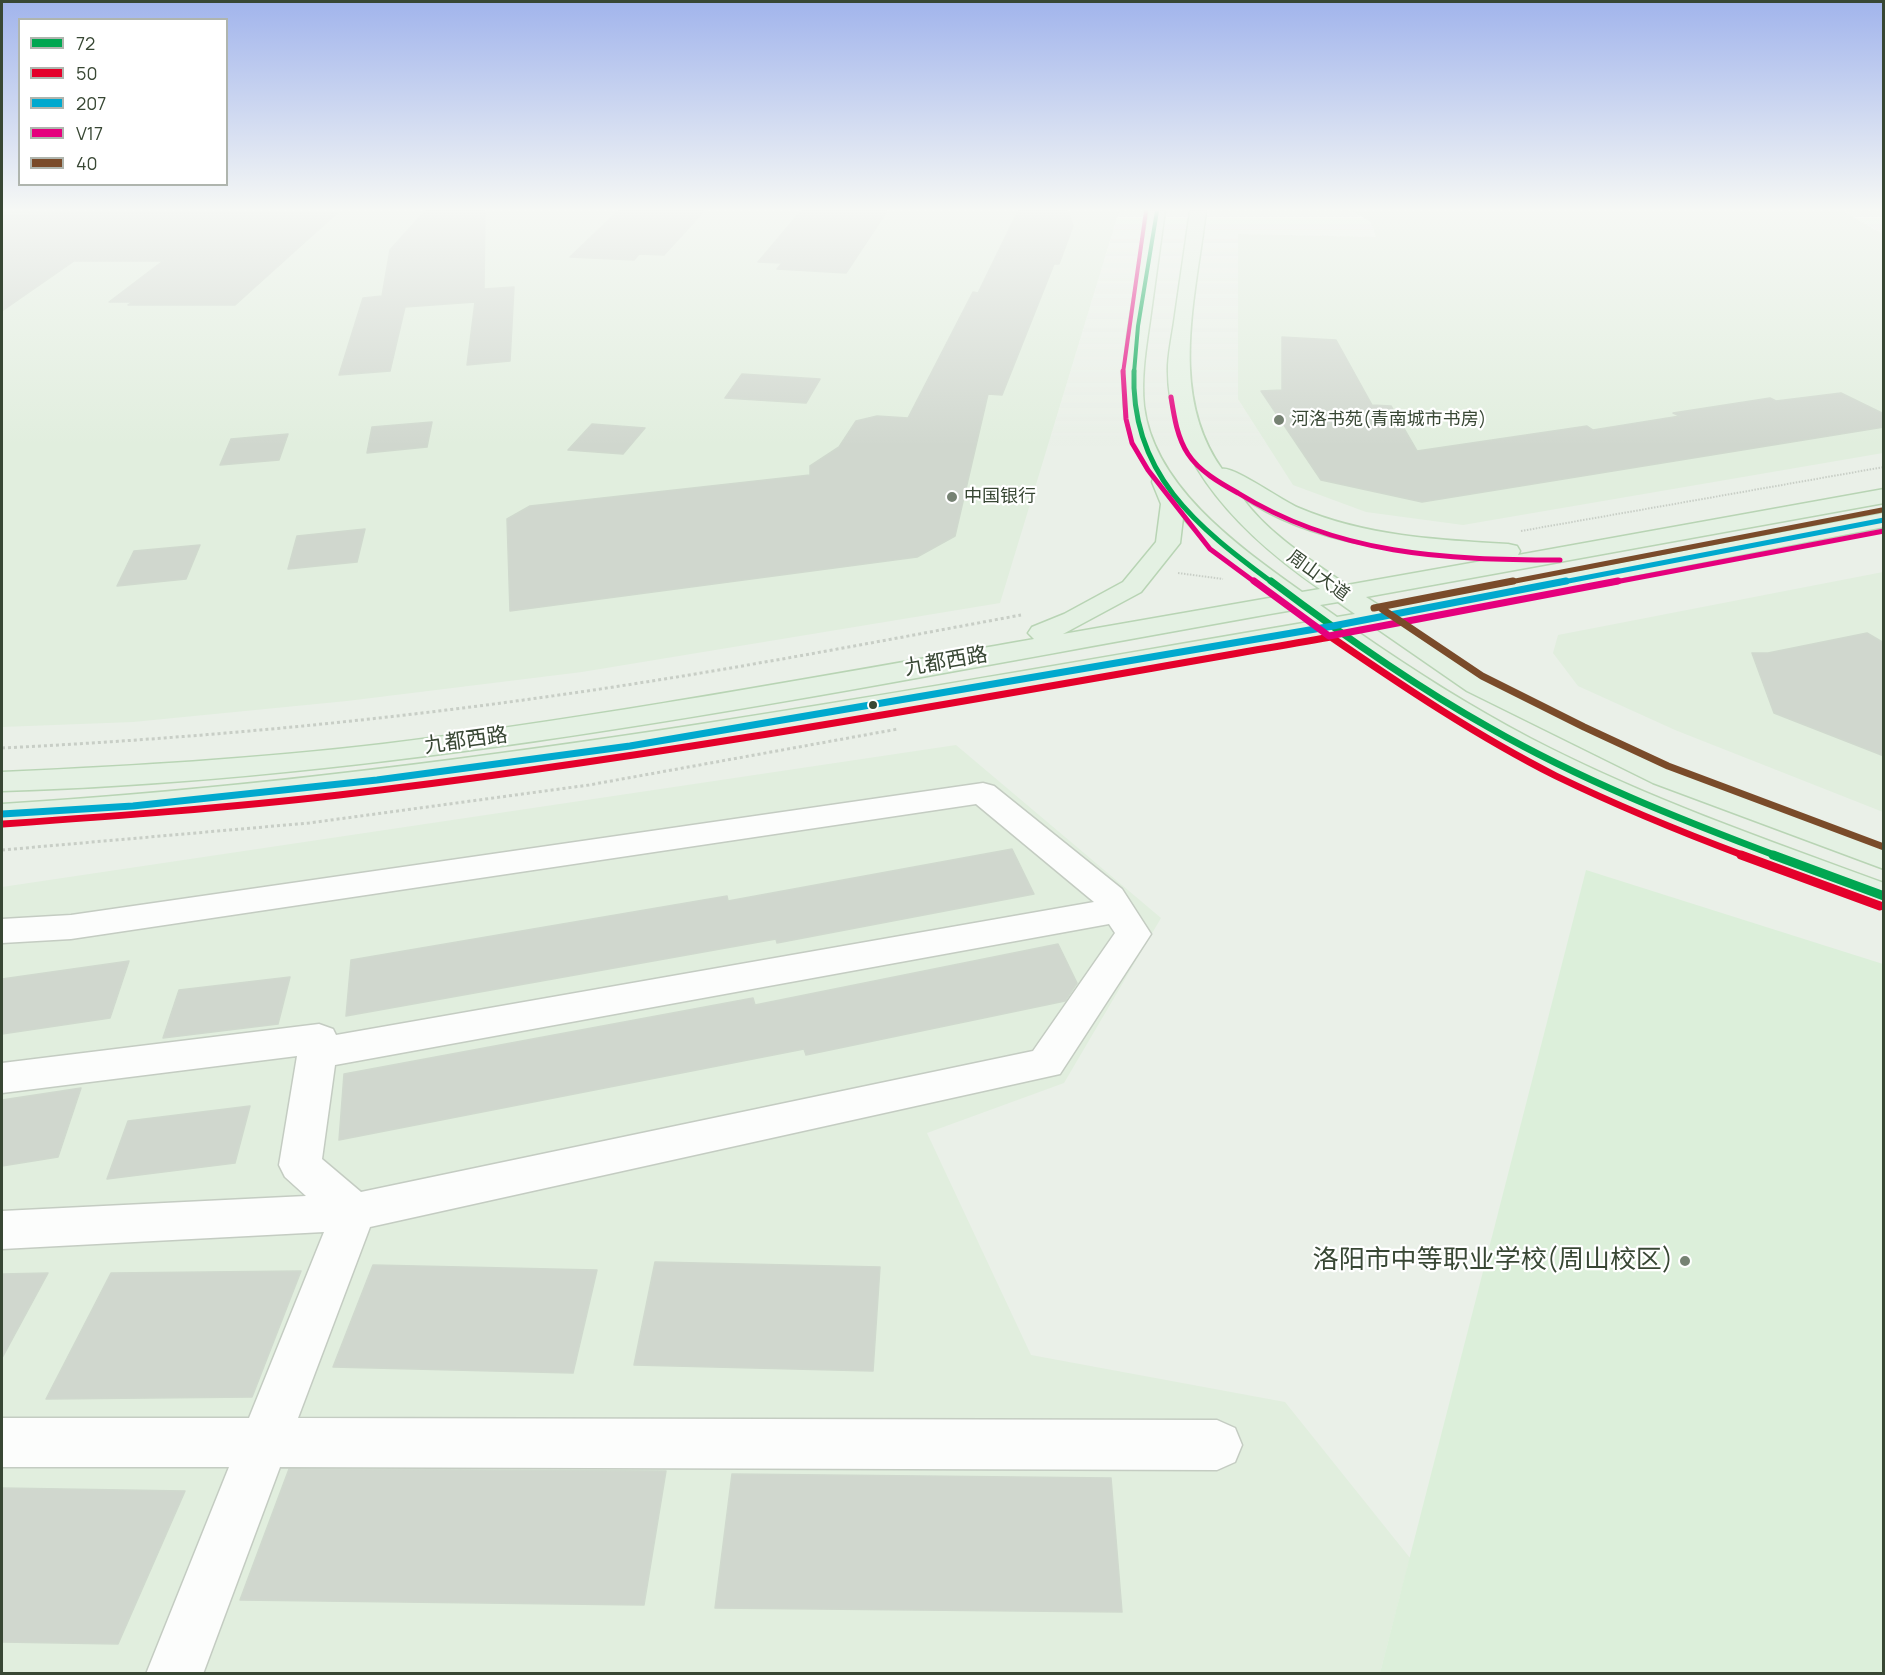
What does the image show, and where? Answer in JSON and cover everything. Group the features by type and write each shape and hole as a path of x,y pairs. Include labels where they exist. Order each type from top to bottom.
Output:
{"main road":[{"name":"周山大道","path":"1145,289 1132,380 1134,408 1142,439 1156,464 1196,518 1217,541 1333,626 1429,692 1519,744 1664,813 1884,896"},
{"name":"周山大道","path":"1188,289 1178,365 1183,408 1198,451 1237,507 1264,534 1300,564 1477,685 1664,776 1884,858"},
{"path":"1198,451 1257,497 1312,522 1434,546 1511,551 1588,550"},
{"path":"995,653 1083,615 1132,587 1168,543 1173,504 1156,464"},
{"name":"九都西路","path":"2,782 152,774 381,753 626,718 1342,594 1884,496"},
{"name":"九都西路","path":"2,814 156,804 376,780 618,748 1333,626 1884,520"}],"lane":[{"path":"2,931 71,927 982,793 1110,897 1133,934 1046,1063 354,1212 2,1230"},
{"path":"317,1053 1118,910"},
{"path":"2,1078 320,1039 300,1165 354,1212"},
{"path":"174,1674 354,1212"},
{"path":"2,1442 1217,1445"}],"path":[{"path":"1515,532 1884,467"},
{"path":"1148,568 1217,580 1258,572"},
{"path":"2,748 196,736 487,704 757,663 1026,614"}],"shaded area":[{"path":"2,289 1095,289 1000,603 582,672 347,701 133,722 2,727"},
{"path":"1238,289 1883,289 1883,453 1463,525 1366,512 1293,485 1238,399"},
{"path":"1883,572 1883,812 1675,730 1578,686 1553,653 1558,635"},
{"path":"956,745 1161,918 1064,1083 927,1133 1031,1355 1285,1402 1410,1558 1380,1673 2,1674 2,887"},
{"name":"洛阳市中等职业学校(周山校区)","path":"1586,870 1883,964 1883,1673 1380,1673"}],"building":[{"path":"2,289 33,289 2,311"},
{"path":"126,289 253,289 235,305 128,305 133,302 109,302"},
{"path":"383,289 514,289 510,361 467,365 475,302 405,307 390,371 339,375 363,298 382,296"},
{"path":"980,289 1044,289 1002,395 988,394 955,536 917,557 510,611 507,519 530,506 810,475 810,466 839,447 856,421 877,416 908,418 973,292 978,293"},
{"path":"1282,337 1336,340 1372,405 1391,406 1417,451 1587,426 1593,430 1680,416 1673,413 1770,398 1776,401 1841,393 1884,414 1884,427 1422,502 1321,480 1261,391 1282,390"},
{"path":"742,374 820,379 806,403 725,398"},
{"path":"432,422 427,447 367,453 372,427"},
{"path":"592,424 645,428 623,454 568,450"},
{"path":"288,434 279,460 220,465 231,439"},
{"path":"365,529 357,562 288,569 297,536"},
{"path":"200,545 186,579 117,586 134,551"},
{"path":"1867,633 1884,643 1884,756 1774,713 1752,653 1768,653"},
{"path":"1012,849 1034,894 777,943 776,939 346,1016 351,960 727,896 728,901"},
{"path":"1058,944 1077,983 1065,1001 806,1055 804,1049 339,1140 344,1074 753,998 755,1005"},
{"path":"129,961 110,1018 2,1034 2,979"},
{"path":"290,977 278,1024 163,1038 179,990"},
{"path":"81,1088 58,1157 2,1166 2,1100"},
{"path":"250,1106 235,1163 107,1179 128,1121"},
{"path":"655,1262 880,1267 873,1371 634,1365"},
{"path":"373,1265 597,1270 573,1373 333,1367"},
{"path":"301,1271 252,1397 46,1399 111,1273"},
{"path":"48,1273 2,1358 2,1274"},
{"path":"289,1469 666,1471 644,1605 240,1600"},
{"path":"732,1474 1111,1478 1122,1612 715,1608"},
{"path":"2,1488 185,1491 118,1644 2,1642"}],"transit line":[{"name":"V17","path":"1135,289 1122,379 1126,419 1132,443 1148,470 1188,524 1210,549 1329,636 1884,531"},
{"name":"72","path":"1143,289 1134,358 1133,388 1135,416 1141,439 1153,464 1188,510 1208,531 1254,569 1407,678 1492,730 1609,788 1746,844 1884,896"},
{"name":"V17","path":"1171,397 1181,440 1195,463 1266,511 1305,528 1346,541 1430,556 1560,560"},
{"name":"40","path":"1374,608 1882,510"},
{"name":"207","path":"2,814 133,806 377,780 630,746 1333,626 1884,520"},
{"name":"40","path":"1382,609 1482,676 1584,727 1668,766 1884,847"},
{"name":"50","path":"3,824 297,800 588,762 836,723 1331,637 1441,710 1555,775 1675,829 1880,906"}],"place":[{"name":"河洛书苑(青南城市书房)","path":"1279,420"},
{"name":"中国银行","path":"952,497"},
{"name":"洛阳市中等职业学校(周山校区)","path":"1685,1261"}]}
